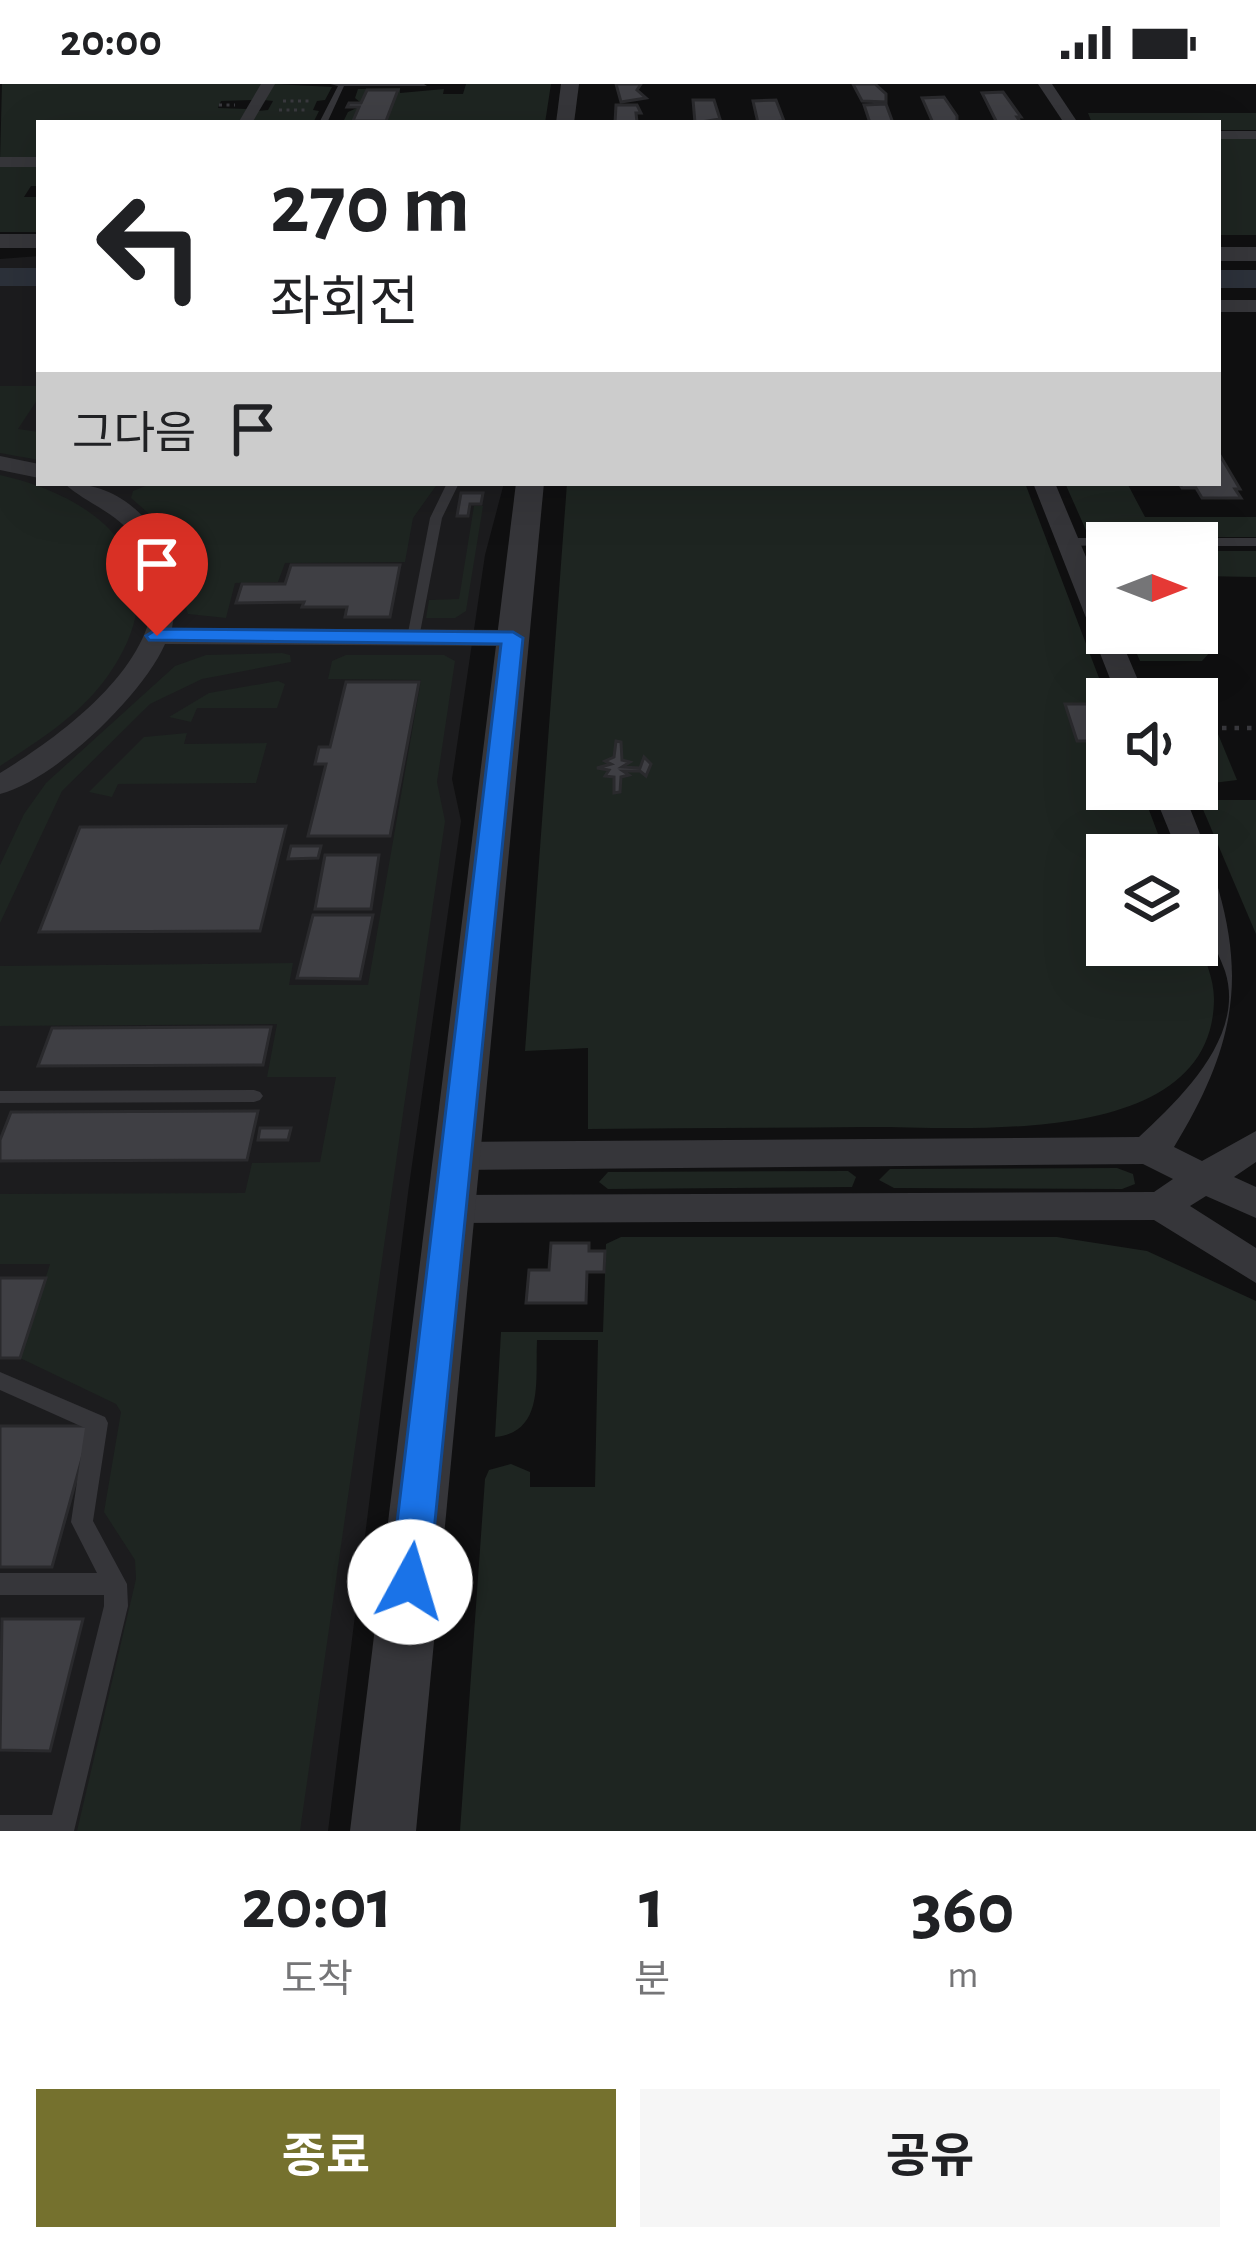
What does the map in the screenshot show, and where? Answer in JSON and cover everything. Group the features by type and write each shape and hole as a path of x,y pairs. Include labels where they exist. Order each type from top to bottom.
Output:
{"street":[{"path":"252,111 268,84"},
{"path":"565,120 570,84"},
{"path":"1046,84 1069,120"},
{"path":"1221,135 1256,135"},
{"path":"0,162 36,162"},
{"path":"0,241 36,241"},
{"path":"1221,243 1256,243"},
{"path":"0,252 36,252"},
{"path":"1221,254 1256,254"},
{"path":"1221,306 1256,306"},
{"path":"0,463 36,470"},
{"path":"0,785 99,715 130,680 157,636 166,605 166,581 148,538 104,497 81,486"},
{"path":"383,1831 530,486"},
{"path":"1045,486 1123,678"},
{"path":"157,636 513,638"},
{"path":"1148,1150 1226,1067 1243,1023 1250,992 1218,913"},
{"path":"449,1209 1161,1206 1256,1144"},
{"path":"456,1156 1148,1150 1256,1204"},
{"path":"1161,1206 1256,1268"}],"lane":[{"path":"324,120 337,85 424,86"},
{"path":"413,638 436,518 452,486"},
{"path":"1068,542 1256,542"},
{"path":"0,1096 254,1096"},
{"path":"0,1382 98,1423 82,1522 116,1584 116,1606 61,1829 0,1828"},
{"path":"0,1584 116,1584"}],"path":[{"path":"252,111 332,105"},
{"path":"252,111 332,105"},
{"path":"1218,728 1256,728"}],"shaded area":[{"path":"2,84 262,84 253,100 221,101 218,108 247,109 240,120 36,120 36,160 0,160"},
{"path":"274,84 332,87 325,100 317,101 314,120 253,120 273,101 264,100"},
{"path":"466,84 551,84 545,120 386,120 398,91 367,90 361,103 355,98 358,89 400,88 400,93 444,89 443,94 463,94"},
{"path":"359,107 354,120 344,120 348,112"},
{"path":"1088,113 1256,113 1256,130 1221,130 1221,120 1091,120"},
{"path":"1221,138 1256,138 1256,235 1221,235"},
{"path":"0,164 36,164 36,186 24,197 36,197 36,232 0,232"},
{"path":"36,256 36,486 503,486 485,555 452,779 461,821 408,1193 328,1831 0,1831 0,259"},
{"path":"0,386 36,386 36,402 18,429 36,432 36,459 0,453"},
{"path":"0,475 38,486 101,521 122,545 135,572 137,604 129,639 96,691 58,726 0,766"},
{"path":"146,486 436,486 413,518 405,562 285,563 278,582 235,583 226,618 188,614 188,574 183,559 167,533 131,498 133,491"},
{"path":"567,486 1026,486 1086,654 1099,678 1086,678 1086,810 1149,810 1158,834 1086,834 1086,966 1207,966 1214,999 1203,1048 1173,1083 1128,1106 1075,1120 959,1128 588,1129 588,1048 525,1051"},
{"path":"1066,486 1129,486 1145,517 1256,517 1256,537 1218,537 1218,522 1086,522 1086,530"},
{"path":"474,506 483,506 466,611 455,618 426,618 429,600 459,599"},
{"path":"1218,551 1256,551 1256,577 1218,576"},
{"path":"1137,654 1208,654 1202,661 1140,661"},
{"path":"206,655 290,655 291,662 202,679 150,704 62,791 0,923 0,865 24,814 46,783 175,666"},
{"path":"346,655 444,655 455,661 437,782 445,821 300,1831 77,1831 136,1579 135,1560 104,1512 121,1412 116,1404 20,1358 50,1264 0,1264 0,1194 245,1193 252,1163 320,1162 336,1077 267,1077 277,1024 0,1026 0,966 293,963 289,985 368,985 421,680 328,679 332,661"},
{"path":"278,681 285,684 277,708 197,708 191,722 169,717 209,693"},
{"path":"187,733 184,744 267,743 256,783 118,784 112,797 89,792 144,737"},
{"path":"1218,734 1237,780 1218,782"},
{"path":"1218,800 1256,800 1256,934 1218,845 1218,834 1213,834 1203,810 1218,810"},
{"path":"1117,1168 1133,1174 1135,1184 1122,1189 894,1188 879,1180 890,1169"},
{"path":"848,1171 856,1177 852,1187 608,1189 599,1182 608,1172"},
{"path":"621,1237 1057,1237 1147,1251 1256,1301 1256,1831 460,1831 485,1479 489,1470 511,1464 530,1472 530,1487 595,1487 598,1340 537,1340 530,1414 511,1433 495,1437 501,1332 603,1332 606,1244"}],"building":[{"path":"616,84 641,84 637,90 646,98 621,102"},
{"path":"853,84 875,84 886,94 886,102 862,101"},
{"path":"367,90 398,90 386,120 353,120 359,107 347,107 361,103"},
{"path":"1003,92 1019,120 996,120 982,93"},
{"path":"944,97 957,120 932,120 922,98"},
{"path":"693,100 714,100 720,119 695,120"},
{"path":"776,100 784,120 757,120 753,101"},
{"path":"886,104 892,120 869,120 864,105"},
{"path":"616,105 637,105 641,113 636,113 637,120 615,120"},
{"path":"1221,457 1241,498 1202,498 1196,488 1182,488 1221,486"},
{"path":"461,493 483,493 481,504 470,504 468,516 457,516"},
{"path":"291,565 400,565 390,617 345,617 347,607 302,607 304,602 236,603 242,584 285,584"},
{"path":"346,682 419,682 390,836 308,836 326,764 315,764 319,747 330,747"},
{"path":"1065,704 1086,704 1086,741 1077,741"},
{"path":"616,741 621,742 622,760 630,762 622,767 640,768 644,757 651,764 646,776 640,771 623,771 629,775 621,777 620,792 614,793 614,777 605,776 609,770 597,768 611,764 605,761 614,757"},
{"path":"286,826 260,931 39,932 80,827"},
{"path":"291,846 321,846 318,858 288,859"},
{"path":"325,855 379,855 371,909 315,909"},
{"path":"313,915 373,915 360,979 297,978"},
{"path":"271,1027 263,1065 38,1066 52,1028"},
{"path":"258,1111 247,1160 0,1161 0,1140 11,1112"},
{"path":"260,1128 291,1128 288,1140 258,1140"},
{"path":"551,1243 589,1243 589,1251 605,1251 604,1272 587,1272 586,1303 526,1303 529,1270 549,1270"},
{"path":"0,1278 46,1278 20,1358 0,1358"},
{"path":"0,1426 91,1426 52,1567 0,1567"},
{"path":"2,1619 83,1619 50,1751 0,1750"}],"waterway":[{"path":"0,277 36,277"},
{"path":"1221,279 1256,279"}],"route":[{"path":"157,636 513,638 410,1582"}]}
